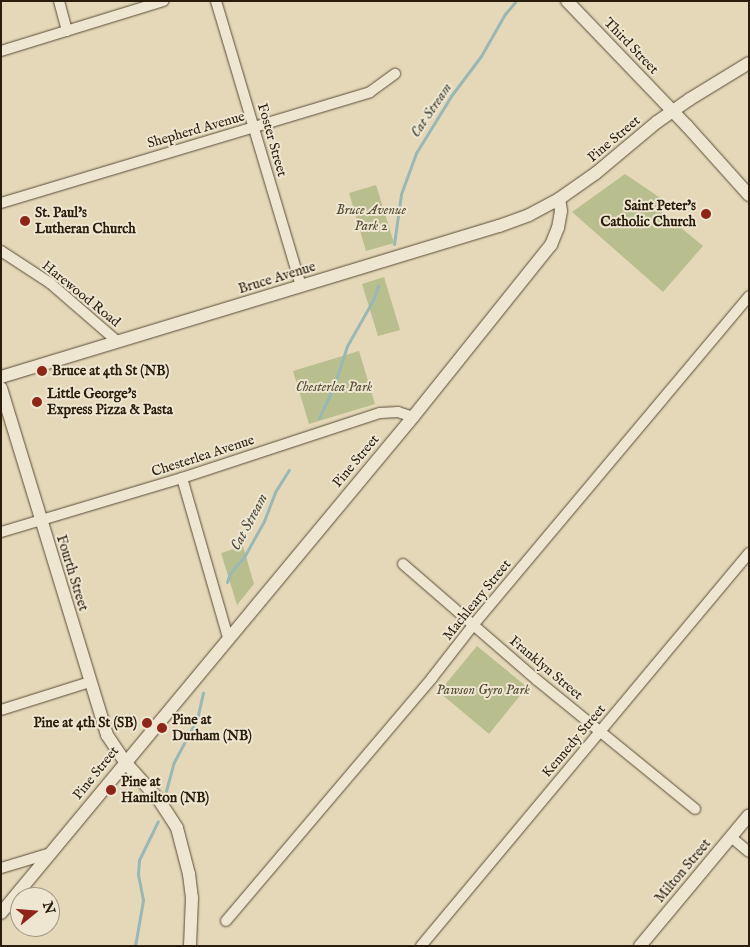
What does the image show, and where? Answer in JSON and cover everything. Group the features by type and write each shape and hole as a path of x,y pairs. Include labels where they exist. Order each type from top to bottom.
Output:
{"street":[{"path":"59,1 67,30"},
{"path":"1,50 164,1"},
{"name":"Foster Street","path":"216,1 300,286"},
{"name":"Third Street","path":"568,1 749,195"},
{"name":"Pine Street","path":"1,913 228,637 413,417 551,245 558,228 561,211 558,199 596,173 672,111 749,63"},
{"name":"Shepherd Avenue","path":"1,204 370,92 395,74"},
{"name":"Bruce Avenue","path":"1,377 499,226 529,215 558,199"},
{"name":"Harewood Road","path":"1,251 50,282 118,342"},
{"name":"Machleary Street","path":"226,921 432,678 474,624 749,296"},
{"name":"Fourth Street","path":"1,388 107,735 125,762 159,800 177,828 189,874 192,898 190,946"},
{"name":"Chesterlea Avenue","path":"1,532 182,478 380,413 398,412 413,417"},
{"path":"182,478 228,637"},
{"name":"Kennedy Street","path":"421,946 749,553"},
{"name":"Franklyn Street","path":"404,564 600,731 696,809"},
{"path":"1,710 90,682"},
{"name":"Milton Street","path":"640,946 749,815"},
{"path":"731,836 749,852"},
{"path":"1,868 51,852"}],"green space":[{"path":"625,174 662,199 656,207 703,246 663,292 572,212"},
{"name":"Bruce Avenue Park 2","path":"376,185 394,243 366,251 349,193"},
{"path":"384,277 400,330 378,336 362,284"},
{"name":"Chesterlea Park","path":"359,351 375,404 309,424 293,371"},
{"path":"243,546 254,584 237,605 221,553"},
{"name":"Pawson Gyro Park","path":"477,646 527,687 489,734 439,692"}],"waterway":[{"name":"Cat Stream","path":"394,244 401,194 416,153 451,96 481,56 505,14 516,1"},
{"name":"Cat Stream","path":"319,418 334,386 347,346 373,300 378,286"},
{"name":"Cat Stream","path":"227,582 230,573 244,557 264,521 275,492 289,470"},
{"name":"Cat Stream","path":"166,791 174,762 197,719 203,693"},
{"name":"Cat Stream","path":"135,946 143,900 138,874 139,860 158,821"}],"place":[{"name":"Saint Peter's Catholic Church","path":"706,214"},
{"name":"St. Paul's Lutheran Church","path":"25,221"},
{"name":"Bruce at 4th St (NB)","path":"42,371"},
{"name":"Little George's Express Pizza & Pasta","path":"37,402"},
{"name":"Pine at 4th St (SB)","path":"147,723"},
{"name":"Pine at Durham (NB)","path":"162,728"},
{"name":"Pine at Hamilton (NB)","path":"111,790"}]}
